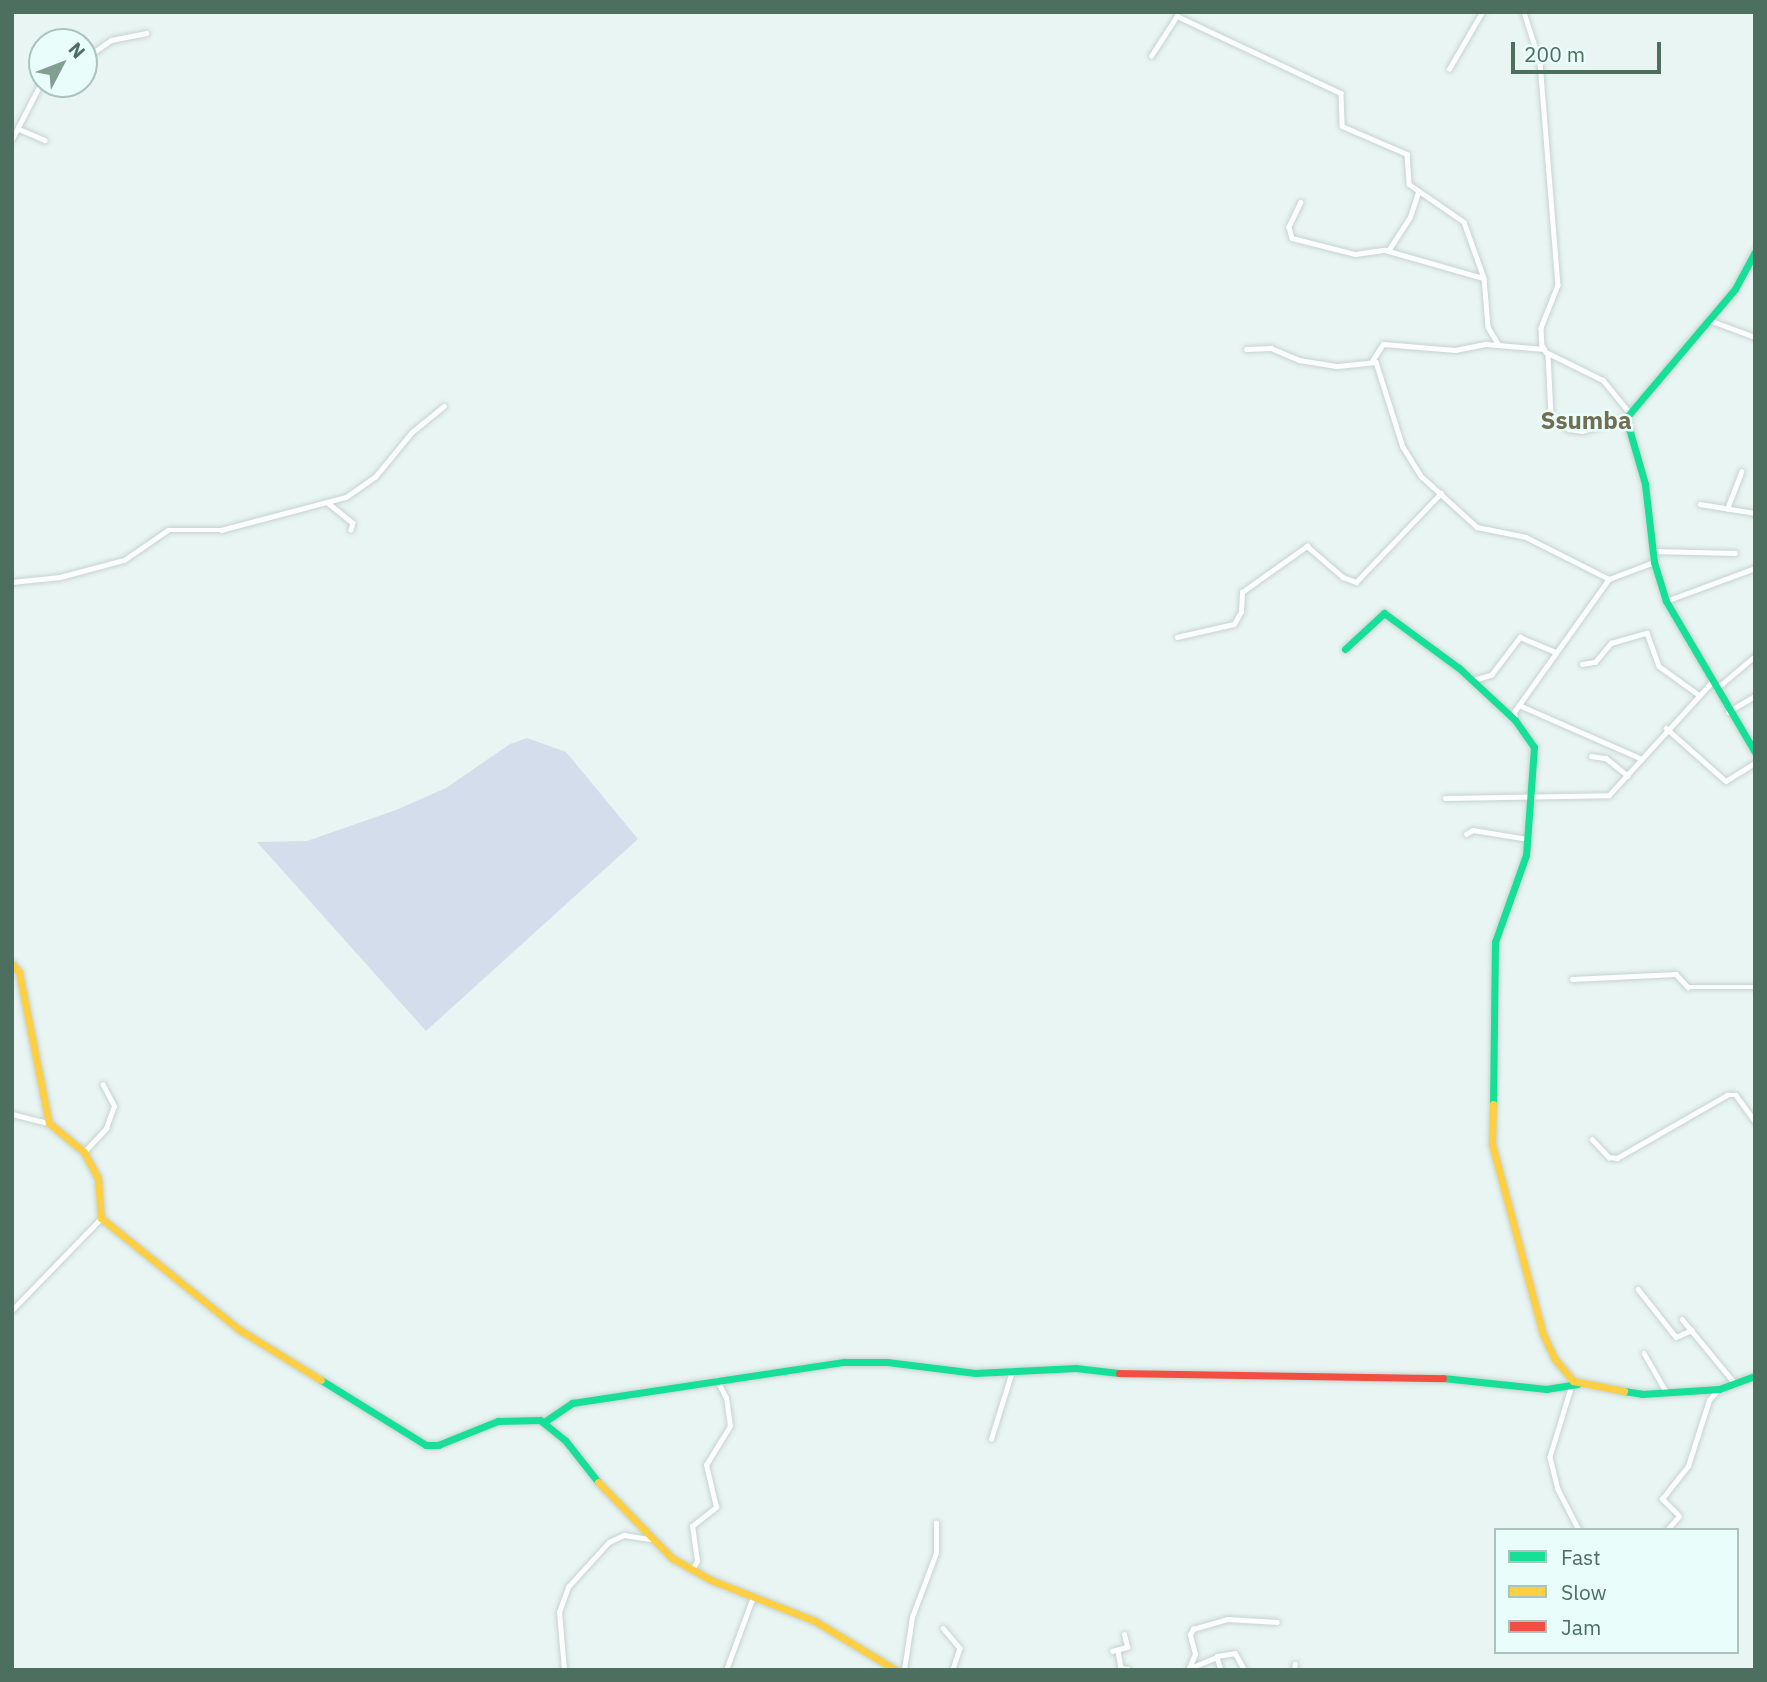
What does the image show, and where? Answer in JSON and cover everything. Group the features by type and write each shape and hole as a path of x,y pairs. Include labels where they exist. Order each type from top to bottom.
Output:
{"street":[{"path":"1449,69 1482,12"},
{"path":"1524,12 1539,62 1558,285 1541,328 1546,351 1551,416 1569,429 1582,431 1628,416 1752,265 1755,251"},
{"path":"1151,56 1177,16 1334,87 1342,97 1342,126 1407,154 1409,184 1464,222 1484,278 1488,327 1499,345"},
{"path":"98,49 111,40 146,33"},
{"path":"12,139 34,98"},
{"path":"19,129 45,140"},
{"path":"1388,251 1410,217 1418,192"},
{"path":"1301,202 1289,227 1292,238 1355,254 1388,251 1484,278"},
{"path":"1709,320 1755,337"},
{"path":"1609,579 1526,537 1485,531 1421,475 1403,447 1372,361 1380,344 1455,351 1499,345 1546,351 1603,380 1628,416 1645,484 1654,562 1666,601 1728,712 1755,752"},
{"path":"1246,349 1270,348 1299,360 1338,366 1372,361"},
{"path":"12,582 60,577 124,560 168,530 221,530 346,497 375,477 412,432 444,406"},
{"path":"1727,509 1741,472"},
{"path":"1177,637 1234,624 1241,612 1242,592 1307,546 1343,577 1356,582 1441,493"},
{"path":"327,502 353,523 351,530"},
{"path":"1700,503 1755,513"},
{"path":"1652,551 1735,553"},
{"path":"1515,720 1519,705 1556,653 1584,621 1609,579 1654,562"},
{"path":"1666,601 1755,568"},
{"path":"1345,649 1384,613 1473,680 1515,720 1535,750 1528,839 1495,942 1492,1144 1543,1334 1564,1375 1577,1385"},
{"path":"1583,664 1595,662 1611,643 1647,633 1659,666 1699,695"},
{"path":"1473,680 1492,675 1520,637 1556,653"},
{"path":"1444,798 1607,796 1628,776 1666,728 1699,695 1755,656"},
{"path":"1728,712 1755,696"},
{"path":"1519,705 1642,759"},
{"path":"1666,728 1726,780 1755,763"},
{"path":"1591,756 1606,758 1628,776"},
{"path":"1466,834 1474,830 1528,839"},
{"path":"12,964 19,972 49,1123"},
{"path":"1572,979 1676,974 1688,987 1755,987"},
{"path":"83,1152 106,1128 114,1106 103,1085"},
{"path":"1592,1139 1609,1157 1616,1158 1727,1095 1736,1095 1755,1121"},
{"path":"12,1114 49,1123 83,1152 98,1178 101,1218 240,1330 417,1441 438,1445 479,1427 515,1418 544,1422 565,1440 650,1539 692,1570 815,1621 896,1670"},
{"path":"12,1310 101,1218"},
{"path":"1638,1289 1675,1337 1692,1330"},
{"path":"1682,1319 1734,1382"},
{"path":"1644,1353 1668,1394"},
{"path":"544,1422 572,1403 664,1392 717,1379 844,1362 887,1362 975,1373 1012,1371 1448,1378 1546,1390 1577,1385 1642,1394 1719,1389 1755,1376"},
{"path":"990,1439 1012,1371"},
{"path":"692,1570 697,1561 692,1526 716,1507 706,1465 730,1426 726,1398 717,1379"},
{"path":"1577,1385 1550,1457 1558,1489 1578,1528"},
{"path":"1669,1528 1679,1516 1662,1499 1688,1466 1706,1408 1719,1389"},
{"path":"904,1670 912,1617 936,1553 936,1523"},
{"path":"564,1670 559,1612 568,1587 609,1542 624,1535 650,1539"},
{"path":"726,1670 753,1597"},
{"path":"1189,1669 1195,1654 1190,1633 1194,1629 1227,1619 1277,1622"},
{"path":"943,1628 960,1648 953,1670"},
{"path":"1124,1634 1129,1644 1115,1650 1121,1668 1128,1669"},
{"path":"1189,1669 1217,1657 1235,1653 1244,1670"},
{"path":"1217,1657 1221,1670"}],"shaded area":[{"path":"527,738 566,752 638,839 426,1031 257,842 307,841 396,810 446,788 510,744"}],"traffic: fast":[{"path":"1755,252 1735,289 1626,418 1645,484 1654,562 1666,601 1755,752"},
{"path":"1345,649 1384,613 1459,668 1515,720 1534,747 1526,855 1495,942 1493,1104"},
{"path":"544,1422 572,1403 844,1362 887,1362 975,1373 1076,1368 1119,1373"},
{"path":"1624,1391 1642,1394 1719,1389 1755,1376"},
{"path":"1443,1378 1546,1389 1578,1384"},
{"path":"321,1380 426,1445 438,1445 498,1421 540,1420 565,1440 598,1482"}],"traffic: slow":[{"path":"12,964 19,972 49,1123 84,1152 98,1178 101,1218 240,1330 321,1380"},
{"path":"1493,1104 1492,1144 1543,1334 1554,1358 1573,1381 1624,1391"},
{"path":"598,1482 672,1558 711,1580 815,1621 896,1670"}],"traffic: jam":[{"path":"1119,1373 1443,1378"}],"district":[{"name":"Ssumba","path":"1586,421"}]}
